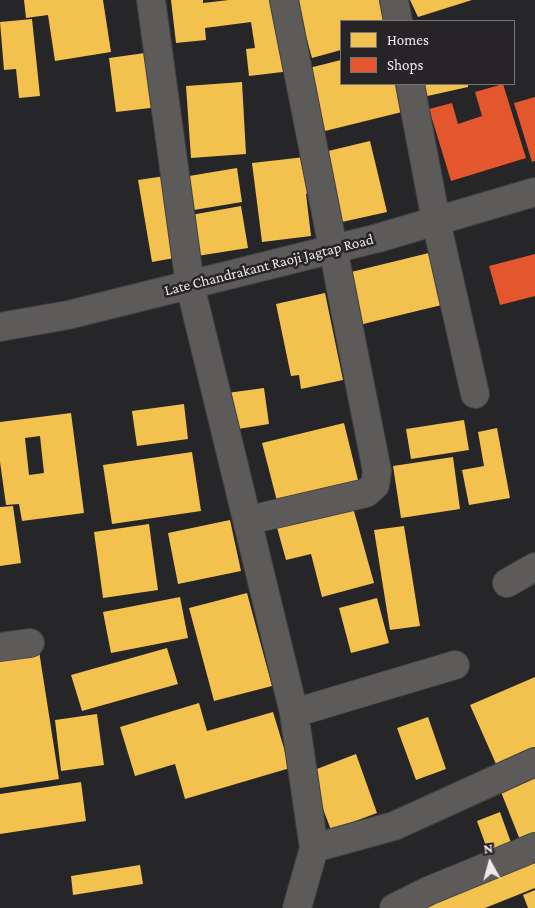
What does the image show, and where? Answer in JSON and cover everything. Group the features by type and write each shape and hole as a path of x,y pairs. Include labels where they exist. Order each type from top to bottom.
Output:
{"street":[{"path":"151,0 190,285 249,520 294,713 314,848 298,908"},
{"path":"249,520 366,493 375,485 377,471 284,0"},
{"path":"394,0 398,20"},
{"path":"410,85 436,221 475,394"},
{"name":"Late Chandrakant Raoji Jagtap Road","path":"0,327 68,315 332,250 535,192"},
{"path":"507,583 535,567"},
{"path":"0,646 30,643"},
{"path":"294,713 455,665"},
{"path":"314,848 394,826 535,762"},
{"path":"394,908 428,891 535,847"}],"building: Homes":[{"path":"24,0 103,0 111,52 55,61 48,15 26,18"},
{"path":"171,0 203,0 203,3 229,0 282,0 291,71 249,76 246,49 255,48 251,22 205,28 206,40 176,43"},
{"path":"296,0 379,0 385,20 340,20 340,50 312,58"},
{"path":"410,0 472,0 418,17"},
{"path":"32,19 40,96 19,98 16,69 4,70 0,22"},
{"path":"152,52 159,107 116,112 109,58"},
{"path":"340,60 340,85 399,85 406,111 321,132 305,69"},
{"path":"242,82 246,154 191,158 186,86"},
{"path":"420,85 468,85 468,87 423,97"},
{"path":"370,141 387,212 342,222 324,152"},
{"path":"305,157 310,193 306,194 311,236 262,242 252,163"},
{"path":"237,168 242,202 188,211 183,177"},
{"path":"165,176 180,257 152,262 138,180"},
{"path":"241,206 248,248 197,256 191,215"},
{"path":"437,251 450,303 355,326 343,274"},
{"path":"325,293 343,380 301,389 299,375 291,376 276,304"},
{"path":"264,388 269,424 232,430 227,393"},
{"path":"184,404 188,439 137,446 132,411"},
{"path":"71,413 84,513 22,521 19,504 6,505 0,462 0,422","holes":["40,436 44,473 29,475 25,438"]},
{"path":"464,420 469,450 411,459 406,429"},
{"path":"344,423 359,484 278,505 262,443"},
{"path":"497,428 510,498 469,505 462,470 484,466 478,432"},
{"path":"192,452 201,511 112,524 103,465"},
{"path":"453,457 460,509 401,518 393,466"},
{"path":"352,504 374,583 322,597 311,554 286,560 276,524"},
{"path":"13,506 21,563 0,566 0,507"},
{"path":"230,520 241,571 178,584 168,533"},
{"path":"149,524 158,590 103,598 94,532"},
{"path":"404,526 420,626 390,630 374,530"},
{"path":"247,593 272,686 214,701 189,608"},
{"path":"180,597 188,638 111,653 103,612"},
{"path":"377,598 389,643 351,653 339,608"},
{"path":"167,648 178,684 82,711 71,675"},
{"path":"39,651 59,779 0,788 0,657"},
{"path":"535,677 535,747 496,764 470,705"},
{"path":"199,703 207,731 273,712 290,768 185,799 175,764 135,776 120,727"},
{"path":"97,714 104,765 61,771 55,720"},
{"path":"428,717 446,769 416,780 397,728"},
{"path":"356,754 377,813 331,830 309,772"},
{"path":"535,778 535,840 522,845 501,792"},
{"path":"81,782 86,821 0,834 0,794"},
{"path":"500,812 514,851 491,860 477,821"},
{"path":"535,856 535,888 485,908 421,908"},
{"path":"140,865 143,884 73,895 71,876"},
{"path":"535,890 535,908 528,908 523,895"}],"building: Shops":[{"path":"503,85 526,158 451,181 429,109 452,103 458,124 482,116 475,92"},
{"path":"535,97 535,161 532,162 514,103"},
{"path":"535,254 535,296 500,305 489,266"}]}
